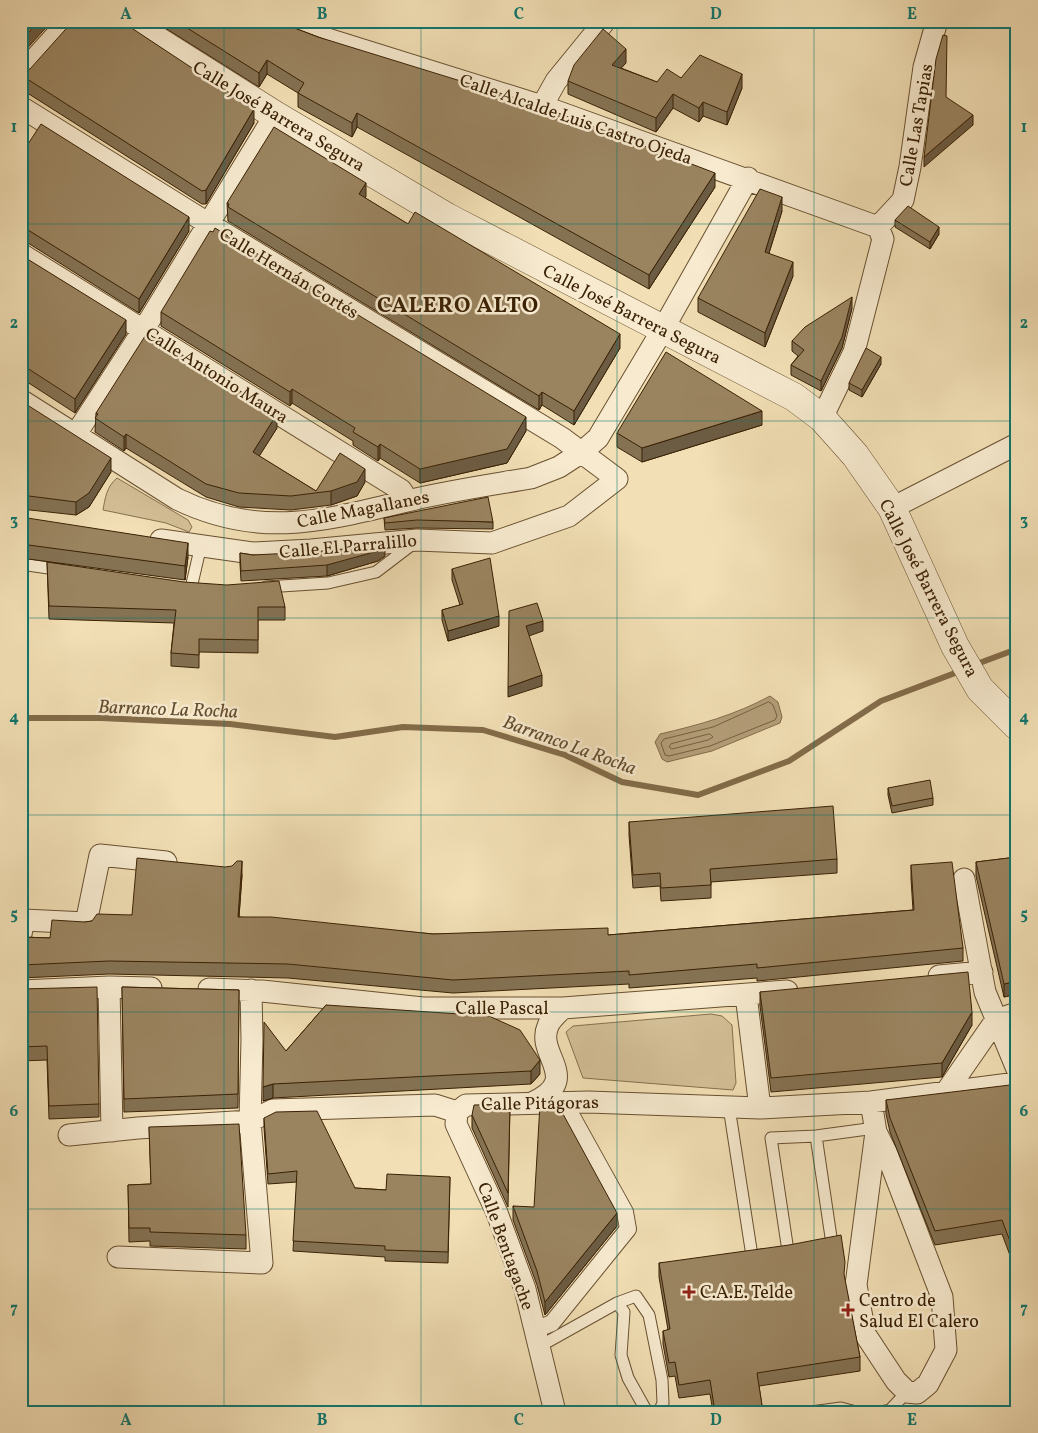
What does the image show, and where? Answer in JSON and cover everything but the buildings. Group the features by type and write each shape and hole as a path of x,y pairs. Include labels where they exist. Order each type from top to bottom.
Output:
{"street":[{"path":"21,74 69,21"},
{"name":"Calle José Barrera Segura","path":"126,21 275,115 447,217 794,397 822,418 855,455 892,508 955,646 980,689 1017,726"},
{"name":"Calle Alcalde Luis Castro Ojeda","path":"270,21 542,106 748,178 878,227"},
{"path":"542,106 556,81 605,21"},
{"name":"Calle Las Tapias","path":"878,227 903,200 910,167 924,66 937,21"},
{"name":"Calle Hernán Cortés","path":"21,107 582,452"},
{"path":"76,434 144,329 275,115"},
{"name":"Calle Magallanes","path":"21,400 177,499 202,511 231,519 271,524 312,521 373,510 408,500 531,478 559,467 582,452 598,438 663,329 748,178"},
{"path":"822,418 854,352 883,239 878,227"},
{"name":"Calle Antonio Maura","path":"21,254 401,490 408,500"},
{"path":"892,508 1017,444"},
{"name":"Calle El Parralillo","path":"144,537 252,554 417,540 492,543 569,516 617,479 582,452"},
{"path":"21,934 24,920 86,923 100,855 187,864"},
{"path":"964,879 985,992 1017,1069"},
{"path":"923,978 982,972"},
{"path":"109,987 112,1130"},
{"name":"Calle Pascal","path":"21,991 109,987 251,990 423,1008 563,1008 805,989"},
{"path":"118,1257 262,1263 250,1121 251,990"},
{"path":"746,995 760,1108"},
{"path":"563,1008 547,1027 547,1044 556,1068 569,1088 588,1102"},
{"path":"946,1092 996,1020 1017,1012"},
{"path":"532,1103 544,1097 554,1087 556,1068"},
{"name":"Calle Pitágoras","path":"69,1135 112,1130 250,1121 273,1110 435,1105 456,1112 466,1105 564,1102 760,1108 871,1102 1017,1083"},
{"path":"536,1336 552,1323 628,1229 625,1212 564,1102"},
{"path":"871,1102 875,1130 856,1285 865,1334 896,1381 907,1392 917,1394 928,1384 946,1350 942,1297 887,1154 875,1130"},
{"name":"Calle Bentagache","path":"456,1112 456,1124 498,1212 525,1289 555,1412"}],"lane":[{"path":"254,588 328,583 376,572 417,540"},
{"path":"191,588 201,545"},
{"path":"21,564 78,572"},
{"path":"729,1107 752,1256 783,1251 770,1138 816,1136 875,1130"},
{"path":"814,1247 832,1244 816,1136"},
{"path":"536,1336 548,1341 617,1303 636,1296 649,1315 662,1380 663,1403 659,1412"},
{"path":"617,1303 624,1312 621,1355 628,1378 647,1412"},
{"path":"880,1412 890,1410 907,1392"},
{"path":"811,1412 840,1408 856,1412"}],"shaded area":[{"path":"117,478 188,520 192,527 189,532 166,523 103,510 109,488"},
{"path":"711,1014 722,1016 732,1025 736,1083 733,1090 583,1078 566,1032 573,1026"}],"water":[{"path":"770,696 778,702 782,717 780,723 712,751 667,762 662,759 655,742 660,734 716,719 744,709"}],"waterway":[{"name":"Barranco La Rocha","path":"974,665 1017,649"},
{"name":"Barranco La Rocha","path":"21,718 101,718 230,724 335,737 403,727 483,730 565,755 622,782 698,795 789,761 881,701 963,670"}],"place":[{"name":"C.A.E. Telde","path":"689,1292"},
{"name":"Centro de Salud El Calero","path":"848,1310"}],"district":[{"name":"CALERO ALTO","path":"458,304"}]}
